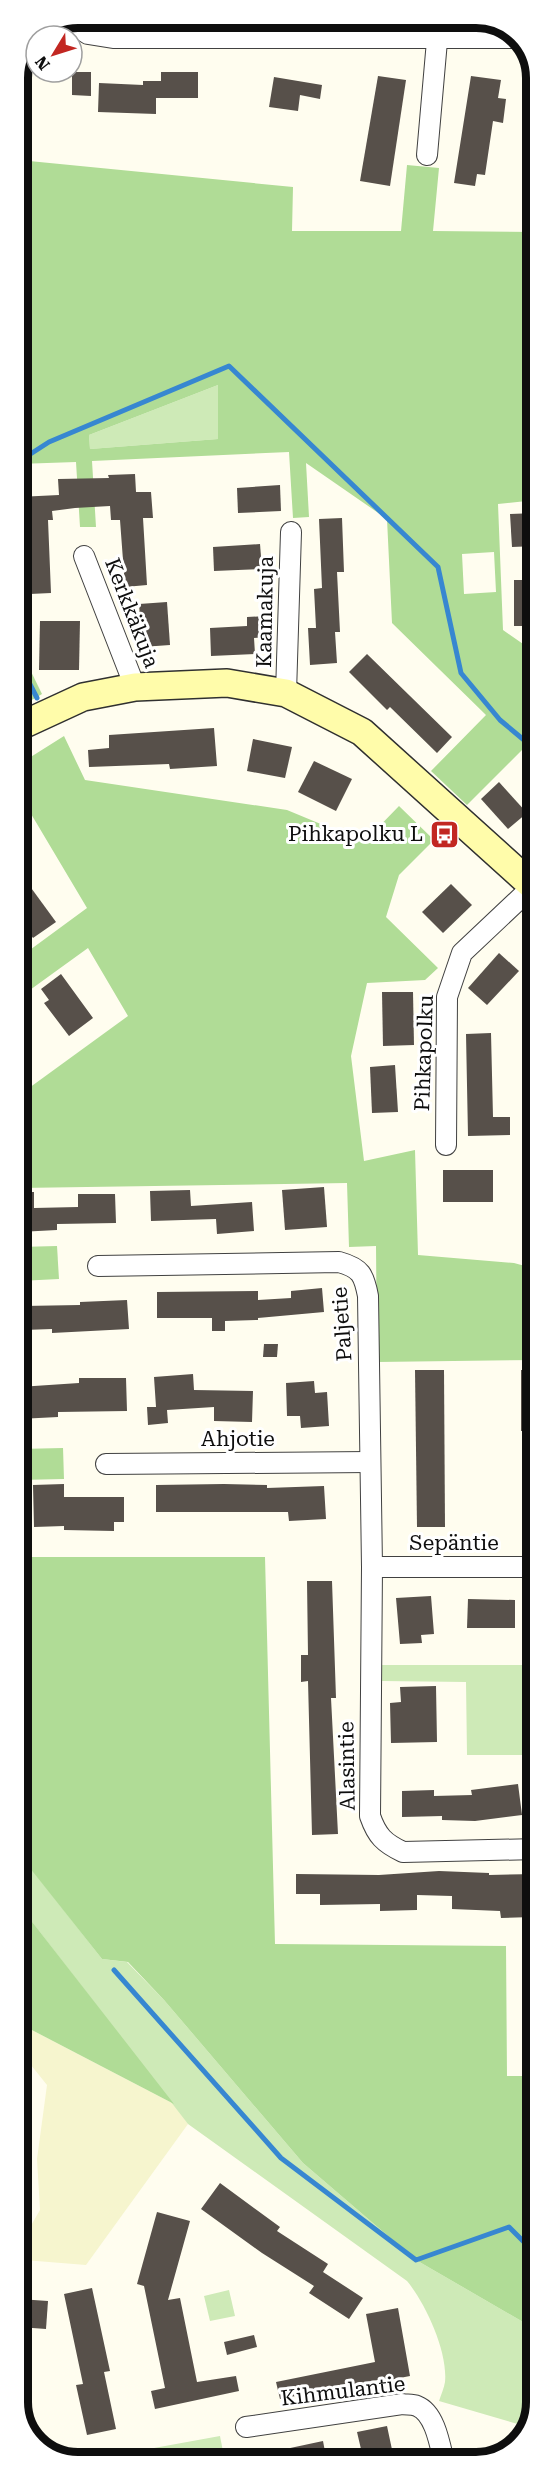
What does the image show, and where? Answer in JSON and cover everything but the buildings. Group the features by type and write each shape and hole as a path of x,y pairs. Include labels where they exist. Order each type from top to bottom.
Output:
{"street":[{"path":"79,28 88,34 112,38 233,28"},
{"path":"427,155 438,29"},
{"path":"445,29 503,36"},
{"name":"Kaamakuja","path":"286,693 291,532"},
{"name":"Kerkkäkuja","path":"84,556 135,687"},
{"path":"28,722 83,697 135,687 227,683 286,693 362,732 526,881"},
{"name":"Pihkapolku","path":"446,1145 447,997 462,953 526,895"},
{"name":"Paljetie","path":"98,1266 339,1262 352,1266 364,1277 368,1296 372,1567"},
{"name":"Ahjotie","path":"106,1464 370,1462"},
{"name":"Sepäntie","path":"372,1567 526,1567"},
{"name":"Alasintie","path":"372,1567 370,1816 375,1833 385,1843 403,1852 526,1849"},
{"name":"Kihmulantie","path":"246,2427 402,2404 416,2406 428,2413 442,2452"}],"green space":[{"path":"28,161 293,187 292,231 401,231 407,165 439,168 433,231 526,232 526,501 498,504 503,630 526,646 526,754 522,750 467,805 431,771 486,715 392,623 387,519 306,463 309,517 293,518 289,452 92,461 96,527 80,527 76,462 28,464","holes":["218,385 218,439 90,449 89,435","494,552 496,592 464,594 462,554"]},
{"path":"218,385 218,439 90,449 89,435"},
{"path":"28,665 42,694 28,702"},
{"path":"64,736 85,780 287,810 364,842 399,806 434,840 399,875 386,917 438,968 425,980 367,983 351,1056 364,1161 415,1150 418,1255 514,1263 526,1266 526,1360 377,1362 376,1246 349,1247 347,1183 28,1188 28,1089 128,1016 88,948 28,991 28,951 87,908 28,809 28,759"},
{"path":"57,1246 59,1279 28,1281 28,1247"},
{"path":"63,1448 64,1479 28,1480 28,1449"},
{"path":"28,1557 265,1557 275,1944 506,1946 507,2076 526,2076 526,2324 416,2260 303,2163 164,2000 128,1962 102,1959 28,1866"},
{"path":"382,1665 526,1665 526,1755 467,1755 466,1682 382,1681"},
{"path":"28,1864 102,1959 127,1962 164,2000 303,2163 416,2260 526,2324 526,2409 521,2425 439,2401 445,2382 443,2357 428,2315 407,2281 188,2124 28,1917"},
{"path":"28,1917 174,2104 28,2028"},
{"path":"28,2028 174,2104 188,2124 86,2265 28,2260 29,2229 40,2210 37,2159 47,2085 28,2061"},
{"path":"229,2290 235,2316 210,2321 204,2296"},
{"path":"220,2436 223,2452 143,2452 143,2450"}],"waterway":[{"path":"28,456 49,442 229,366 438,567 461,673 500,720 526,742"},
{"path":"28,680 37,698"},
{"path":"114,1970 281,2158 416,2260 509,2227 526,2244"}],"place":[{"name":"Pihkapolku L","path":"444,834"}]}
